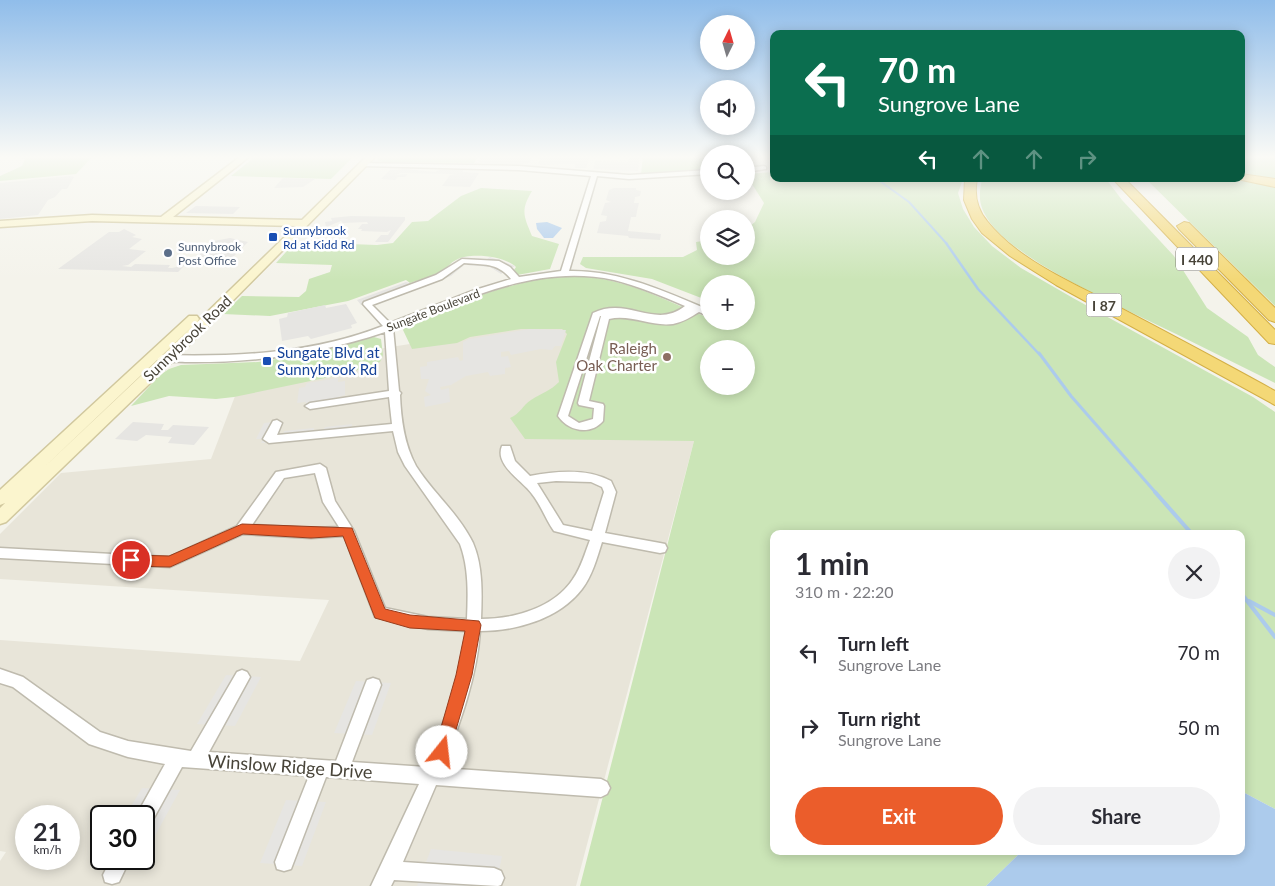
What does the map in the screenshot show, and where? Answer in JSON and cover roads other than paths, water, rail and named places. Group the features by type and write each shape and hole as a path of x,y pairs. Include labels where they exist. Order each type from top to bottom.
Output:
{"highway":[{"name":"I 87","path":"970,197 977,216 986,229 1019,256 1059,281 1222,368 1275,399"},
{"name":"I 440","path":"1137,197 1275,339"},
{"name":"I 440","path":"1155,197 1275,317"}],"main road":[{"path":"163,220 192,197"},
{"name":"Sunnybrook Road","path":"0,498 324,197"},
{"path":"0,224 72,218 298,223"},
{"name":"Sunnybrook Road","path":"0,518 167,359 298,223"}],"street":[{"path":"564,273 587,197"},
{"path":"494,878 385,878 442,752 461,686 474,625 474,593 471,555 456,529 411,467 404,451 398,427 388,326 367,304 438,277 462,261 496,263 507,268 516,280"},
{"name":"Sungate Boulevard","path":"151,358 227,360 281,354 331,344 388,326 492,287 516,280 564,273 604,275 632,281 700,309"},
{"path":"694,307 675,321 664,322 615,313 605,317 583,403 599,406 598,421 588,427 577,427 568,424 563,416 596,315 612,309 657,318 671,318 694,307"},
{"path":"310,406 396,393"},
{"path":"276,423 269,439 398,427"},
{"path":"506,450 506,457 526,481 536,489 559,528 596,537 660,548"},
{"path":"242,529 280,474 320,468 329,502 348,531 380,613 410,622 474,625 520,621 554,607 576,585 596,537 610,492 604,481 557,477 526,481"},
{"path":"0,553 170,562 242,529 311,533 348,531"},
{"name":"Winslow Ridge Drive","path":"0,676 18,682 95,738 128,749 178,758 601,788"},
{"path":"196,759 242,677"},
{"path":"341,769 373,685"},
{"path":"152,805 178,758"},
{"path":"284,862 321,768"}],"water":[{"path":"547,222 562,228 553,238 544,238 537,229 536,223"},
{"path":"1245,793 1275,809 1275,886 986,886 1018,855 1245,855"}],"waterway":[{"path":"903,197 947,244"},
{"path":"946,243 978,289 1040,355"},
{"path":"1039,353 1071,396 1156,493"},
{"path":"1155,492 1188,530"},
{"path":"1245,598 1275,637"},
{"path":"1249,601 1275,615"}],"place":[{"name":"Sunnybrook Rd at Kidd Rd","path":"273,237"},
{"name":"Sunnybrook Post Office","path":"168,253"},
{"name":"Raleigh Oak Charter","path":"667,357"},
{"name":"Sungate Blvd at Sunnybrook Rd","path":"267,361"}]}
